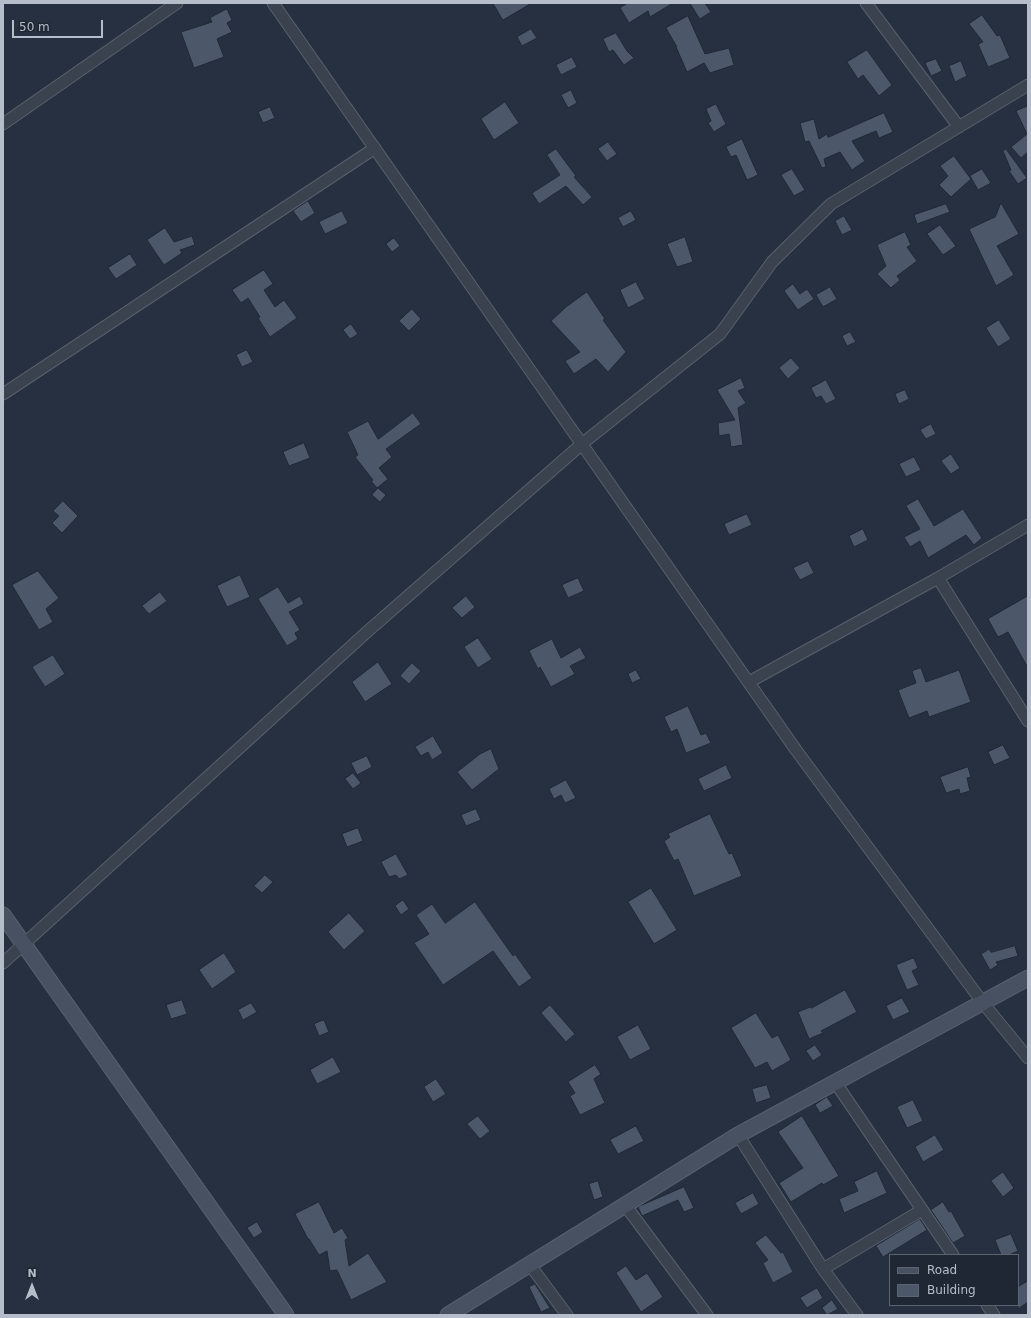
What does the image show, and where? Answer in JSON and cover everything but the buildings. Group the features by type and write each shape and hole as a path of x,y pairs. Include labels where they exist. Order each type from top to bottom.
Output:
{"street":[{"path":"3,124 177,3"},
{"path":"866,3 959,127"},
{"path":"277,4 375,148 583,443 796,750 983,1003 1028,1058"},
{"path":"3,963 368,631 583,443 720,334 772,262 831,204 1028,85"},
{"path":"3,394 375,148"},
{"path":"750,682 938,578 1028,525"},
{"path":"938,578 1028,721"},
{"path":"3,915 286,1315"},
{"path":"448,1315 738,1135 1028,978"},
{"path":"835,1082 952,1254"},
{"path":"738,1135 823,1269 857,1315"},
{"path":"625,1206 707,1315"},
{"path":"823,1269 922,1210"},
{"path":"530,1265 566,1315"},
{"path":"988,1306 994,1315"}]}
